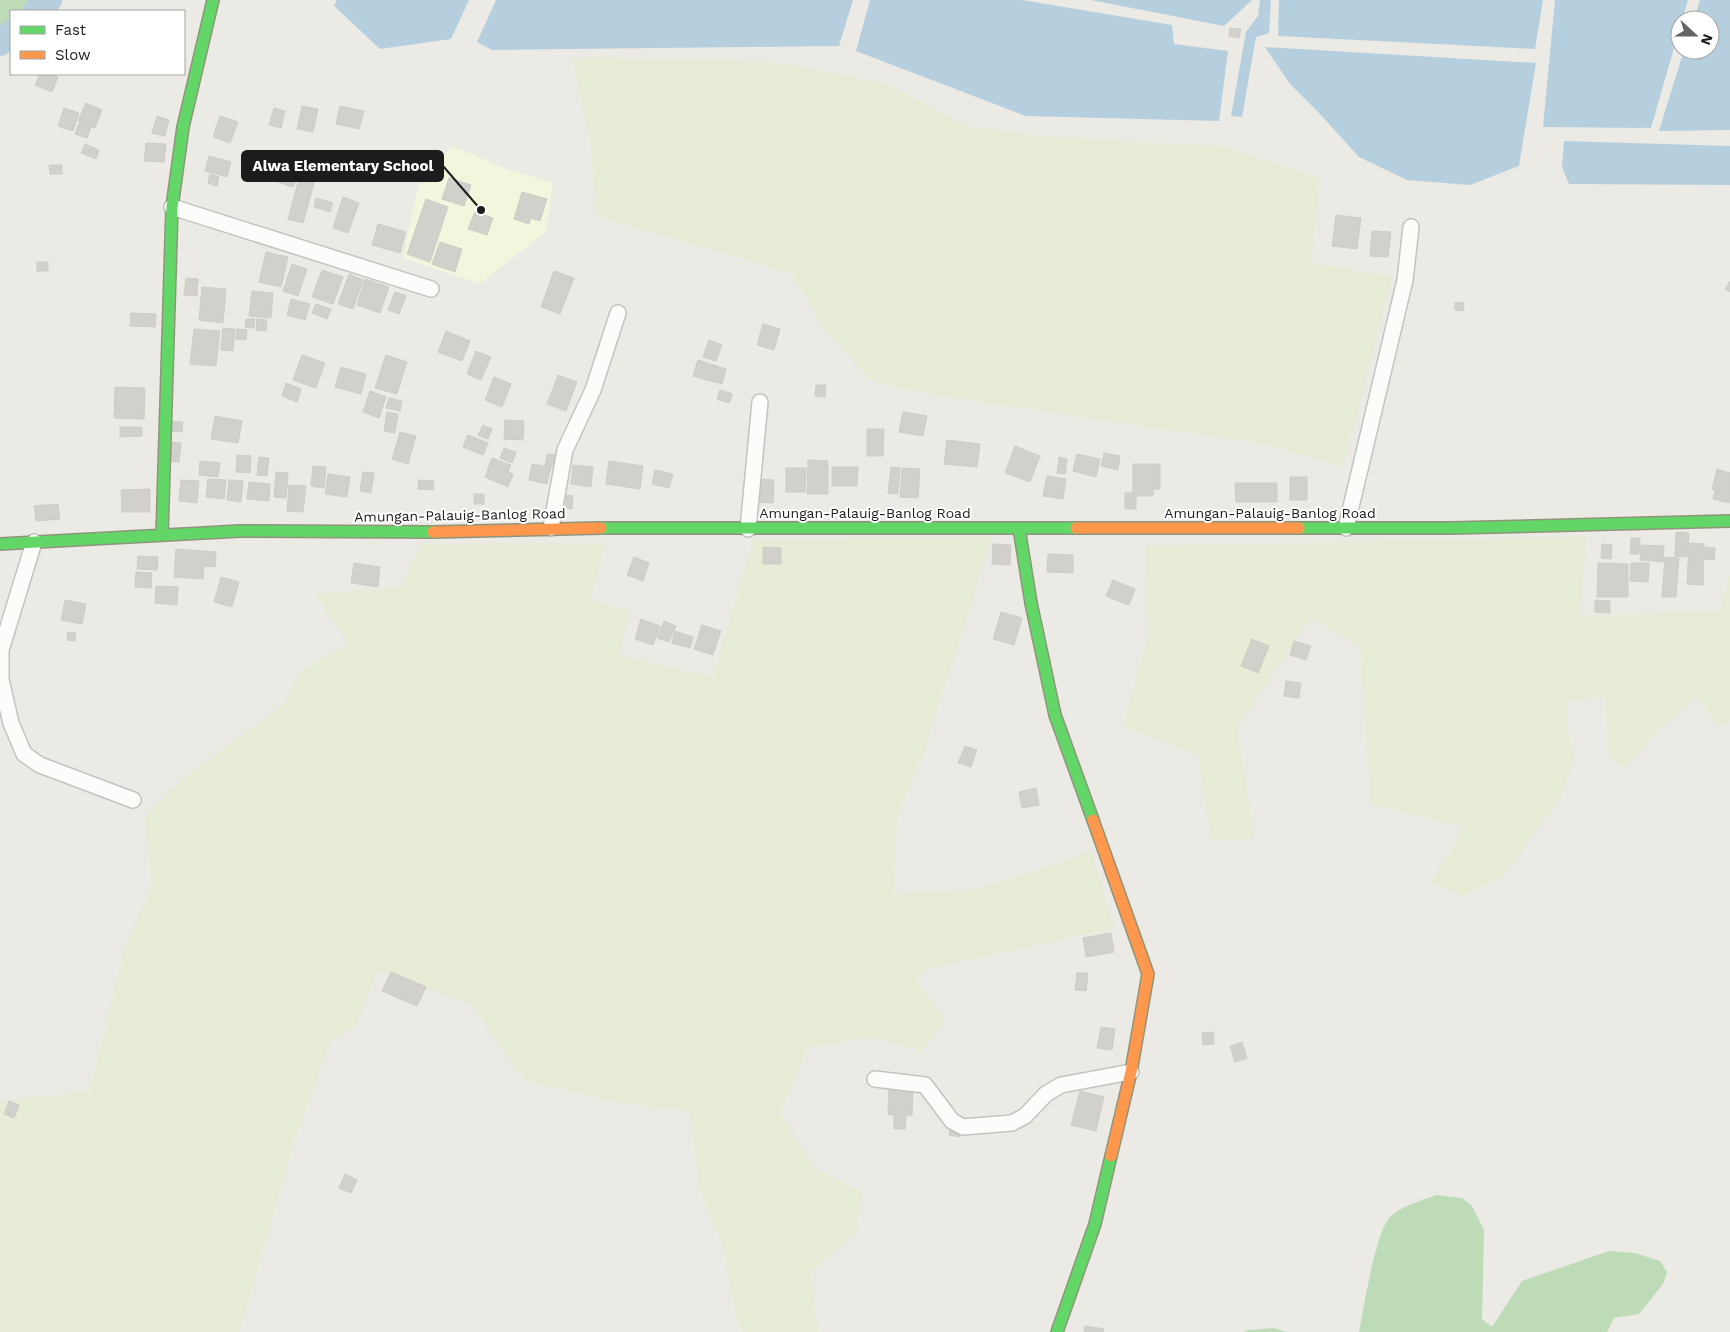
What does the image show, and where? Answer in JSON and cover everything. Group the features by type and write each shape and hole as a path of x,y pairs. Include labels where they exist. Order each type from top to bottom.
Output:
{"main road":[{"path":"162,535 172,207 183,127 213,0"},
{"name":"Amungan-Palauig-Banlog Road","path":"0,544 240,531 471,532 551,528 1452,528 1728,518"},
{"path":"1019,528 1031,603 1055,715 1148,974 1131,1072 1095,1224 1057,1332"}],"street":[{"path":"172,207 431,289"},
{"path":"1346,528 1405,280 1411,227"},
{"path":"551,528 565,450 593,390 618,313"},
{"path":"748,529 760,402"},
{"path":"34,542 1,650 1,680 11,723 24,754 40,765 133,800"},
{"path":"874,1079 925,1085 952,1121 963,1127 1012,1123 1025,1116 1046,1094 1061,1085 1131,1072"}],"shaded area":[{"path":"0,0 49,0 37,10 10,10 10,34 0,43"},
{"path":"572,58 773,62 888,84 965,126 1049,137 1223,147 1320,178 1311,263 1392,277 1343,467 1264,444 935,395 871,381 822,326 791,273 597,216 590,139"},
{"path":"452,146 510,170 553,183 546,232 479,284 403,258 418,187"},
{"path":"992,537 925,749 897,818 894,894 971,890 1049,867 1091,851 1114,928 931,968 916,980 945,1020 922,1051 872,1037 808,1047 780,1113 815,1168 862,1192 856,1233 810,1273 818,1332 743,1332 737,1322 724,1249 700,1191 690,1111 617,1102 524,1080 471,1004 377,971 355,1027 330,1041 293,1145 239,1332 0,1332 0,1101 90,1091 125,947 152,886 145,816 185,777 285,703 301,671 349,644 315,596 333,592 400,588 422,544 605,543 590,601 629,610 619,656 713,677 753,540"},
{"path":"1587,537 1579,616 1720,611 1730,572 1730,722 1716,724 1697,697 1659,730 1627,765 1609,759 1605,697 1568,700 1568,732 1574,756 1561,798 1502,877 1463,895 1430,882 1465,827 1371,804 1360,647 1311,617 1237,729 1254,838 1212,841 1198,755 1123,726 1149,633 1146,546"},
{"path":"1436,1195 1462,1198 1472,1206 1484,1230 1482,1319 1492,1327 1522,1281 1609,1251 1635,1253 1660,1261 1667,1272 1663,1284 1639,1314 1614,1318 1607,1332 1359,1332 1375,1253 1385,1224 1391,1216 1401,1209"},
{"path":"1274,1328 1286,1332 1244,1332 1248,1330"}],"water":[{"path":"337,0 469,0 451,39 380,49 334,6"},
{"path":"496,0 853,0 839,46 492,50 477,42"},
{"path":"870,0 1022,0 1172,25 1174,44 1228,51 1219,121 1026,116 856,51"},
{"path":"1091,0 1252,0 1224,26"},
{"path":"1260,0 1271,0 1269,33 1256,37 1242,117 1231,116 1246,32 1258,16"},
{"path":"1279,0 1543,0 1535,49 1278,36"},
{"path":"1555,0 1688,0 1685,10 1670,10 1671,60 1651,128 1543,127"},
{"path":"1700,0 1730,0 1730,130 1659,131 1681,60 1720,60 1720,10 1697,10"},
{"path":"1265,47 1536,63 1519,166 1470,185 1407,180 1359,157 1290,84"},
{"path":"1564,141 1730,146 1730,185 1569,184 1562,167"}],"building":[{"path":"1230,28 1241,29 1239,38 1229,36"},
{"path":"40,75 58,77 52,92 35,85"},
{"path":"86,103 102,110 95,128 78,121"},
{"path":"302,106 318,109 313,132 297,129"},
{"path":"340,106 364,111 359,129 336,124"},
{"path":"64,108 79,113 73,131 58,126"},
{"path":"274,108 285,111 281,128 269,125"},
{"path":"157,116 169,120 165,136 152,133"},
{"path":"220,116 238,122 230,143 213,137"},
{"path":"79,123 91,127 87,138 75,134"},
{"path":"146,143 166,144 164,162 144,161"},
{"path":"85,144 99,150 96,159 81,153"},
{"path":"286,151 304,158 293,187 275,181"},
{"path":"209,156 231,162 227,177 205,171"},
{"path":"49,165 62,165 62,174 50,174"},
{"path":"210,174 219,177 217,186 208,183"},
{"path":"449,178 471,185 464,206 442,199"},
{"path":"299,179 314,183 303,223 288,219"},
{"path":"522,192 547,199 540,221 531,218 529,224 514,219"},
{"path":"343,197 359,203 348,233 333,228"},
{"path":"316,198 333,203 330,212 314,207"},
{"path":"426,199 448,207 430,262 407,254"},
{"path":"475,212 493,218 487,235 468,229"},
{"path":"1336,215 1361,218 1357,249 1332,246"},
{"path":"378,224 406,232 400,253 372,245"},
{"path":"1372,231 1391,232 1388,257 1370,256"},
{"path":"440,242 462,249 455,272 432,264"},
{"path":"266,252 288,257 281,287 259,282"},
{"path":"37,262 48,262 48,271 37,271"},
{"path":"292,264 307,269 298,296 283,291"},
{"path":"322,270 343,277 333,304 312,297"},
{"path":"554,271 574,278 560,314 541,307"},
{"path":"349,274 363,280 353,309 338,304"},
{"path":"186,278 198,279 197,296 184,295"},
{"path":"365,279 389,287 380,313 357,305"},
{"path":"1730,281 1730,292 1725,289"},
{"path":"202,287 226,289 223,323 199,320"},
{"path":"252,291 273,293 271,318 249,316"},
{"path":"395,292 406,296 399,314 388,310"},
{"path":"291,299 310,304 305,320 287,315"},
{"path":"1455,302 1464,303 1463,311 1455,310"},
{"path":"316,304 331,309 327,319 312,313"},
{"path":"131,313 156,314 155,327 130,326"},
{"path":"246,319 255,319 254,328 245,327"},
{"path":"257,319 267,320 266,331 256,330"},
{"path":"763,324 780,329 774,350 757,345"},
{"path":"223,328 235,329 233,351 221,350"},
{"path":"194,329 220,331 216,366 190,364"},
{"path":"237,329 247,330 246,340 236,339"},
{"path":"446,331 470,341 462,361 438,352"},
{"path":"709,340 722,345 716,361 703,357"},
{"path":"476,351 491,357 481,380 467,374"},
{"path":"302,355 325,363 316,388 293,380"},
{"path":"386,355 407,362 397,394 375,388"},
{"path":"698,360 726,369 722,384 693,376"},
{"path":"341,367 366,374 361,394 335,387"},
{"path":"558,375 577,382 566,411 547,404"},
{"path":"494,377 511,384 502,407 485,400"},
{"path":"286,383 301,389 297,402 282,396"},
{"path":"816,385 826,385 825,397 815,396"},
{"path":"115,387 145,388 144,419 114,418"},
{"path":"720,390 733,394 729,403 717,399"},
{"path":"370,391 386,397 379,418 363,412"},
{"path":"389,398 402,401 400,411 386,408"},
{"path":"387,412 398,414 395,433 384,431"},
{"path":"903,412 927,416 923,436 899,432"},
{"path":"215,416 242,421 238,443 211,439"},
{"path":"505,420 524,421 523,440 504,439"},
{"path":"170,421 183,422 182,432 169,431"},
{"path":"483,425 492,429 488,439 478,435"},
{"path":"120,427 142,427 142,436 120,437"},
{"path":"867,429 884,429 883,456 867,456"},
{"path":"400,432 416,436 408,464 392,459"},
{"path":"468,435 488,443 483,455 463,447"},
{"path":"947,440 980,444 977,467 944,464"},
{"path":"168,442 181,443 179,462 166,461"},
{"path":"1015,446 1040,456 1030,482 1005,473"},
{"path":"504,448 516,452 512,463 500,458"},
{"path":"1104,453 1120,456 1118,470 1101,466"},
{"path":"547,454 557,455 556,467 545,466"},
{"path":"1077,454 1100,459 1096,477 1073,471"},
{"path":"237,455 251,456 250,473 236,472"},
{"path":"259,457 269,458 267,476 257,475"},
{"path":"1059,457 1067,459 1065,474 1057,473"},
{"path":"492,458 511,465 508,472 513,474 508,487 485,477"},
{"path":"808,460 828,461 828,494 807,494"},
{"path":"200,461 220,463 218,477 199,475"},
{"path":"609,461 643,466 640,489 606,484"},
{"path":"532,464 551,467 547,484 529,480"},
{"path":"1133,464 1160,464 1160,489 1153,489 1153,496 1136,496 1136,509 1125,509 1125,493 1133,493"},
{"path":"573,465 593,467 591,487 571,484"},
{"path":"313,466 326,467 324,488 311,486"},
{"path":"832,467 858,467 857,486 832,486"},
{"path":"891,467 900,468 898,494 888,493"},
{"path":"786,468 806,468 805,492 786,492"},
{"path":"902,468 920,469 918,498 900,497"},
{"path":"1717,469 1730,473 1730,493 1712,489"},
{"path":"655,470 673,474 669,488 652,484"},
{"path":"276,472 288,473 286,498 274,497"},
{"path":"363,472 374,473 371,493 360,491"},
{"path":"328,474 350,477 347,497 325,494"},
{"path":"1047,476 1066,479 1063,499 1043,496"},
{"path":"1290,477 1307,477 1307,500 1290,500"},
{"path":"208,479 226,480 224,499 206,497"},
{"path":"756,479 774,480 773,503 755,502"},
{"path":"181,480 199,481 197,503 179,501"},
{"path":"229,480 243,481 241,502 227,500"},
{"path":"419,480 434,481 433,490 418,489"},
{"path":"249,482 270,484 269,501 247,499"},
{"path":"1235,483 1277,483 1277,502 1236,502"},
{"path":"289,485 306,486 303,512 287,511"},
{"path":"150,489 150,512 122,512 121,490"},
{"path":"1715,490 1730,494 1729,503 1713,499"},
{"path":"474,494 484,494 484,504 474,504"},
{"path":"567,495 573,496 572,509 565,508"},
{"path":"58,504 60,519 36,521 34,506"},
{"path":"1676,532 1689,533 1687,557 1675,556"},
{"path":"1631,538 1640,538 1639,554 1630,554"},
{"path":"1689,543 1704,544 1703,585 1687,584"},
{"path":"993,544 1011,545 1010,565 992,564"},
{"path":"1602,544 1612,545 1611,559 1601,558"},
{"path":"1641,545 1664,546 1663,562 1640,560"},
{"path":"763,547 781,548 781,564 763,564"},
{"path":"1705,547 1715,548 1714,560 1704,559"},
{"path":"176,549 216,552 215,567 204,566 203,579 174,577"},
{"path":"1048,554 1073,555 1073,573 1047,572"},
{"path":"138,556 158,557 157,570 137,569"},
{"path":"634,557 649,563 643,581 627,575"},
{"path":"1665,557 1679,558 1676,597 1662,597"},
{"path":"354,563 380,567 378,587 351,583"},
{"path":"1598,563 1628,564 1628,597 1597,597"},
{"path":"1631,563 1649,563 1648,582 1630,581"},
{"path":"136,572 152,573 151,588 135,587"},
{"path":"221,577 239,582 232,607 214,602"},
{"path":"1113,580 1135,589 1129,605 1106,596"},
{"path":"156,586 178,587 177,605 155,603"},
{"path":"65,600 86,604 82,624 61,620"},
{"path":"1595,600 1610,601 1610,613 1595,612"},
{"path":"1001,612 1022,618 1014,645 993,639"},
{"path":"641,619 660,626 653,645 635,639"},
{"path":"664,621 676,626 669,642 657,638"},
{"path":"702,625 721,631 713,655 694,649"},
{"path":"675,631 693,637 690,648 672,643"},
{"path":"68,632 76,633 75,641 67,640"},
{"path":"1252,639 1269,646 1258,673 1241,666"},
{"path":"1294,641 1311,646 1306,660 1290,655"},
{"path":"1286,681 1301,683 1299,698 1284,696"},
{"path":"965,746 977,750 971,767 958,763"},
{"path":"1036,788 1039,805 1022,808 1019,792"},
{"path":"1111,933 1114,952 1086,957 1083,938"},
{"path":"391,972 426,987 417,1006 382,991"},
{"path":"1077,973 1088,973 1086,991 1075,990"},
{"path":"1101,1027 1115,1029 1112,1050 1097,1048"},
{"path":"1213,1032 1214,1044 1203,1045 1202,1033"},
{"path":"1242,1042 1247,1058 1235,1062 1230,1046"},
{"path":"889,1083 913,1084 912,1115 906,1115 905,1129 894,1129 894,1115 888,1114"},
{"path":"1080,1091 1104,1097 1096,1131 1071,1125"},
{"path":"9,1101 19,1105 14,1118 4,1114"},
{"path":"951,1126 961,1128 959,1137 949,1135"},
{"path":"345,1174 357,1180 351,1193 339,1188"},
{"path":"1085,1326 1104,1329 1103,1332 1084,1332"}],"waterway":[{"path":"37,10 49,0"},
{"path":"0,43 10,34"}],"traffic: fast":[{"path":"162,535 172,207 183,127 213,0"},
{"path":"1299,528 1452,528 1730,521"},
{"path":"601,528 1076,528"},
{"path":"1019,528 1031,603 1055,715 1093,820"},
{"path":"0,544 240,531 433,532"},
{"path":"1057,1332 1095,1224 1111,1156"}],"traffic: slow":[{"path":"433,532 601,528"},
{"path":"1076,528 1299,528"},
{"path":"1093,820 1148,974 1131,1072 1111,1156"}],"place":[{"name":"Alwa Elementary School","path":"481,210"}]}
